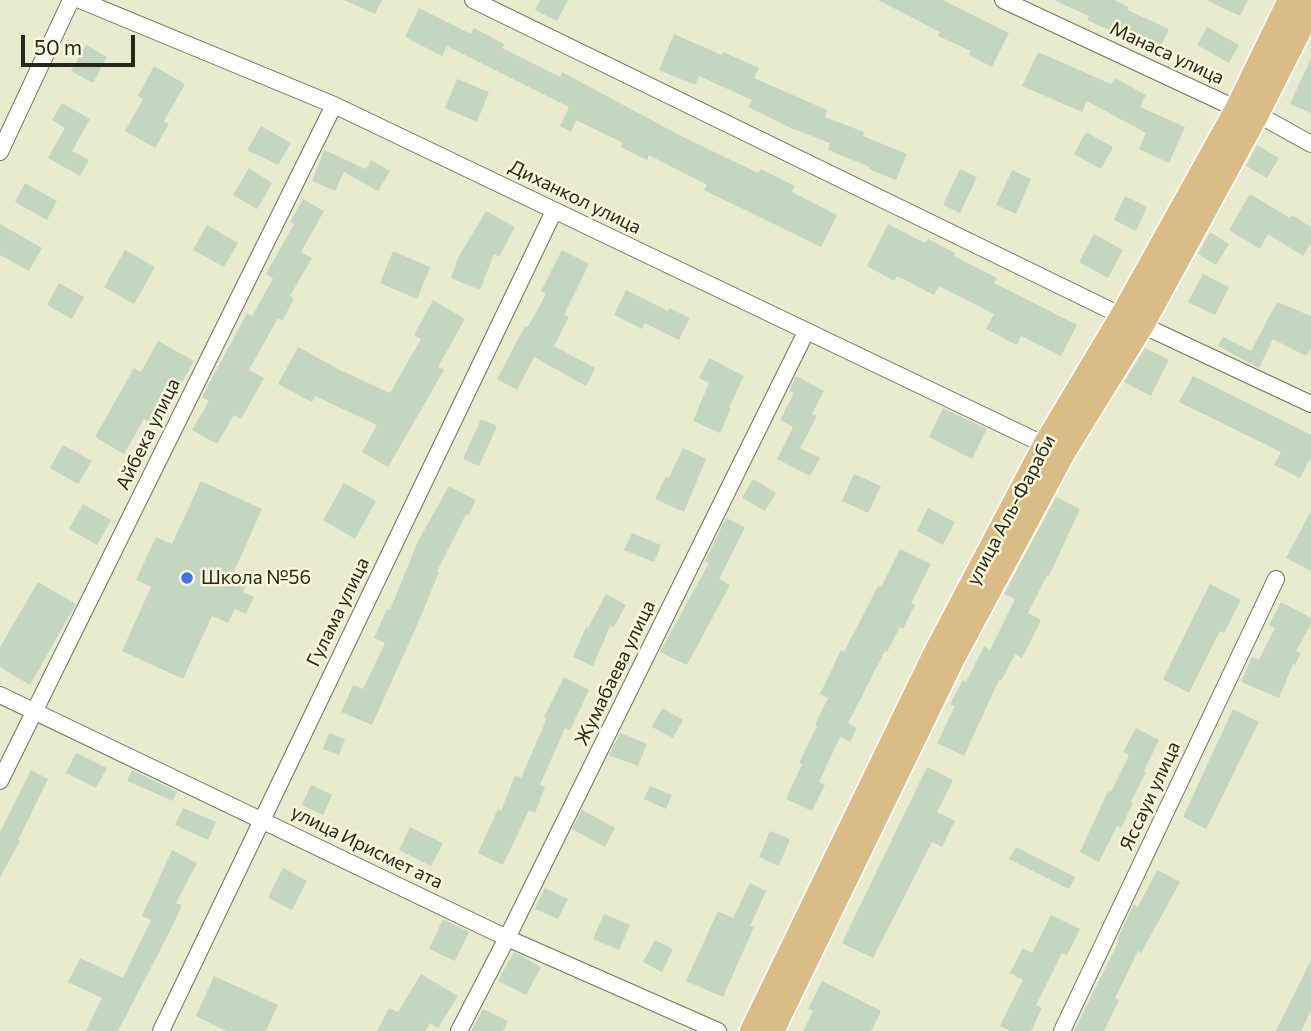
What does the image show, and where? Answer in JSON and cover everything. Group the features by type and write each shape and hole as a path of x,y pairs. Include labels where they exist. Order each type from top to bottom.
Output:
{"main road":[{"name":"улица Аль-Фараби","path":"1247,112 1290,0"},
{"name":"улица Аль-Фараби","path":"772,1031 953,658 1132,321 1247,112 1311,7"},
{"name":"улица Аль-Фараби","path":"752,1031 937,650 1045,445 1132,321"}],"street":[{"path":"0,152 71,0"},
{"name":"Диханкол улица","path":"80,0 334,105 1045,445"},
{"path":"473,0 1132,321 1311,404"},
{"name":"Манаса улица","path":"1003,0 1247,112 1311,145"},
{"name":"Айбека улица","path":"0,781 334,105"},
{"name":"Гулама улица","path":"161,1031 554,211"},
{"name":"Жумабаева улица","path":"459,1031 806,332"},
{"name":"Яссауи улица","path":"1062,1031 1276,579"},
{"name":"улица Ирисмет ата","path":"0,695 507,938 718,1031"}],"building":[{"path":"344,0 382,0 375,14"},
{"path":"540,0 568,0 557,21 535,10"},
{"path":"878,0 943,0 1009,33 992,67 969,55 971,51 938,36 940,32"},
{"path":"1054,0 1114,0 1129,7 1127,10 1169,29 1158,53 1087,20 1089,16"},
{"path":"1206,0 1248,0 1240,16"},
{"path":"419,8 471,34 474,28 504,44 502,48 560,77 562,72 681,136 758,173 761,169 795,186 792,192 837,215 821,247 704,190 707,185 649,155 647,160 621,147 623,143 576,120 571,132 560,126 569,107 447,46 442,56 405,37"},
{"path":"1207,27 1239,45 1229,63 1197,45"},
{"path":"674,34 759,68 754,78 827,110 825,117 864,132 863,136 907,154 896,180 828,150 830,143 748,107 752,100 699,76 695,85 659,70"},
{"path":"86,45 107,57 93,83 71,71"},
{"path":"1038,52 1111,84 1115,78 1146,95 1140,107 1185,127 1169,163 1139,149 1146,133 1087,101 1082,112 1022,86"},
{"path":"1311,58 1311,113 1290,104"},
{"path":"154,66 185,84 164,121 169,124 155,148 125,131 143,99 138,96"},
{"path":"457,79 489,92 477,122 445,108"},
{"path":"62,103 90,119 72,151 89,160 80,176 48,158 65,128 52,120"},
{"path":"261,126 291,143 278,165 247,150"},
{"path":"1086,132 1113,147 1101,169 1074,154"},
{"path":"1257,145 1279,158 1267,178 1246,166"},
{"path":"324,150 366,169 371,160 390,171 378,191 344,172 335,191 312,181"},
{"path":"249,168 272,183 257,209 233,195"},
{"path":"960,169 977,177 960,213 943,205"},
{"path":"1012,170 1031,179 1016,214 996,205"},
{"path":"25,183 57,201 47,220 15,202"},
{"path":"1250,194 1311,227 1311,243 1303,256 1268,234 1260,249 1229,230"},
{"path":"1125,196 1147,207 1136,231 1114,220"},
{"path":"303,199 324,211 301,252 312,258 290,296 294,299 282,321 278,318 249,370 264,378 241,419 234,415 217,444 192,430 209,401 202,397 247,313 252,316 273,279 266,274 294,224 290,222"},
{"path":"486,211 515,227 499,257 494,254 480,290 451,278 458,258"},
{"path":"0,224 42,248 29,271 0,255"},
{"path":"888,224 925,243 928,239 955,253 954,256 997,278 994,283 1077,325 1061,356 1021,336 1017,345 986,329 994,314 939,286 934,295 897,276 894,281 867,266"},
{"path":"207,225 238,243 224,267 193,250"},
{"path":"1210,232 1229,244 1216,265 1198,254"},
{"path":"1094,234 1123,250 1108,278 1079,262"},
{"path":"125,250 155,267 134,304 104,287"},
{"path":"562,250 589,264 564,315 569,317 554,346 595,368 586,386 534,357 517,390 497,379 525,326 528,327 546,294 541,291"},
{"path":"393,251 430,267 417,299 380,283"},
{"path":"1203,274 1229,287 1215,315 1188,302"},
{"path":"59,283 84,297 72,319 47,305"},
{"path":"626,290 668,311 669,308 690,318 679,340 645,323 642,329 614,315"},
{"path":"433,300 465,319 438,367 444,370 388,467 362,452 377,425 315,396 312,402 278,384 298,347 390,393 421,339 414,335"},
{"path":"1277,302 1311,316 1311,348 1306,356 1273,339 1259,368 1218,346 1223,337 1251,351"},
{"path":"158,341 194,361 181,384 178,382 154,425 144,419 124,454 95,437 134,368 141,372"},
{"path":"1145,348 1169,360 1151,396 1124,382"},
{"path":"709,358 744,376 720,433 693,421 709,383 699,378"},
{"path":"796,376 824,391 812,414 817,416 800,448 820,458 810,476 777,459 793,427 780,420 794,393 789,391"},
{"path":"1193,376 1311,435 1311,457 1300,478 1274,465 1281,452 1179,402"},
{"path":"943,408 987,429 972,459 929,437"},
{"path":"481,419 497,426 479,466 463,459"},
{"path":"63,445 92,461 78,484 50,468"},
{"path":"683,448 706,459 684,512 655,499 666,476 669,478"},
{"path":"854,474 881,486 868,513 842,501"},
{"path":"753,479 776,493 765,511 742,498"},
{"name":"Школа №56","path":"201,481 262,509 232,576 247,583 243,592 254,597 246,614 235,609 228,623 212,616 183,679 122,651 151,587 136,580 156,537 172,544"},
{"path":"344,483 376,501 355,539 323,520"},
{"path":"449,486 476,500 437,571 439,572 418,623 372,725 341,712 353,685 363,689 385,643 374,638 387,609 390,610 418,541"},
{"path":"1056,497 1080,509 1049,576 1047,575 1028,613 1041,620 1022,658 1015,654 1001,681 999,680 964,756 937,743 955,706 950,704 963,680 966,682 984,646 990,650 1015,599 1004,594"},
{"path":"83,504 111,520 97,545 69,529"},
{"path":"928,508 955,522 943,545 917,531"},
{"path":"1311,511 1311,571 1286,558"},
{"path":"726,518 745,527 719,579 730,585 687,665 660,652 709,563 705,561"},
{"path":"632,533 661,545 654,562 624,550"},
{"path":"900,549 931,564 911,603 915,605 903,629 900,627 887,652 885,651 848,723 857,728 850,742 840,737 819,782 825,785 812,811 786,799 828,698 820,694 841,650 844,652"},
{"path":"38,582 76,604 30,685 0,667 0,647"},
{"path":"1210,584 1241,600 1224,633 1220,631 1189,693 1163,679"},
{"path":"606,594 626,605 614,627 610,626 593,666 573,657 586,627 588,628"},
{"path":"1281,602 1311,618 1311,624 1296,651 1301,653 1295,665 1293,664 1279,698 1241,682 1252,657 1259,660 1275,628 1269,625"},
{"path":"564,677 589,690 570,730 565,728 540,785 545,787 535,813 529,810 503,865 478,853 498,809 501,811 515,775 521,778 547,718 544,717"},
{"path":"662,708 683,720 673,738 652,727"},
{"path":"1233,709 1259,722 1206,829 1183,817"},
{"path":"1136,728 1159,740 1121,828 1117,826 1099,862 1080,852 1108,791 1111,792 1129,755 1123,752"},
{"path":"329,733 345,739 339,755 323,749"},
{"path":"620,733 647,744 638,766 609,755"},
{"path":"76,753 107,768 96,788 66,773"},
{"path":"927,767 953,780 937,812 955,821 942,847 932,842 873,958 842,943"},
{"path":"31,770 48,779 18,840 20,841 0,877 0,832"},
{"path":"132,770 177,792 173,801 127,781"},
{"path":"311,785 332,795 323,815 302,805"},
{"path":"650,786 672,795 666,809 644,799"},
{"path":"183,808 216,822 208,840 175,825"},
{"path":"582,810 615,828 605,847 572,829"},
{"path":"410,827 443,843 431,866 399,850"},
{"path":"770,831 790,839 779,866 759,857"},
{"path":"1016,847 1075,877 1069,889 1009,859"},
{"path":"172,850 197,863 176,903 182,905 171,929 118,1031 86,1031 102,998 68,982 80,958 123,978 151,920 142,916"},
{"path":"283,868 307,881 292,910 268,898"},
{"path":"1157,870 1180,882 1141,953 1138,951 1115,998 1119,1000 1104,1031 1074,1031 1119,941 1117,940 1134,904 1138,907"},
{"path":"750,883 766,891 750,926 754,927 723,997 686,981 718,911 733,918"},
{"path":"545,888 568,899 558,919 535,909"},
{"path":"604,914 630,925 619,950 593,939"},
{"path":"1051,915 1080,929 1067,955 1062,953 1036,1005 1042,1008 1031,1031 1010,1031 1000,1026 1023,980 1010,973 1023,948 1032,953"},
{"path":"443,919 469,932 455,961 429,949"},
{"path":"655,940 673,949 662,972 643,962"},
{"path":"514,952 541,967 526,995 498,981"},
{"path":"1311,960 1311,1010 1301,1031 1276,1031"},
{"path":"421,974 458,996 438,1028 430,1023 426,1031 377,1031 389,1008 398,1012"},
{"path":"214,976 278,1005 266,1031 227,1031 196,1016"},
{"path":"822,981 881,1011 871,1031 803,1031 813,1011 808,1009"},
{"path":"483,1009 508,1021 503,1031 471,1031"}],"place":[{"name":"Школа №56","path":"187,578"}]}
